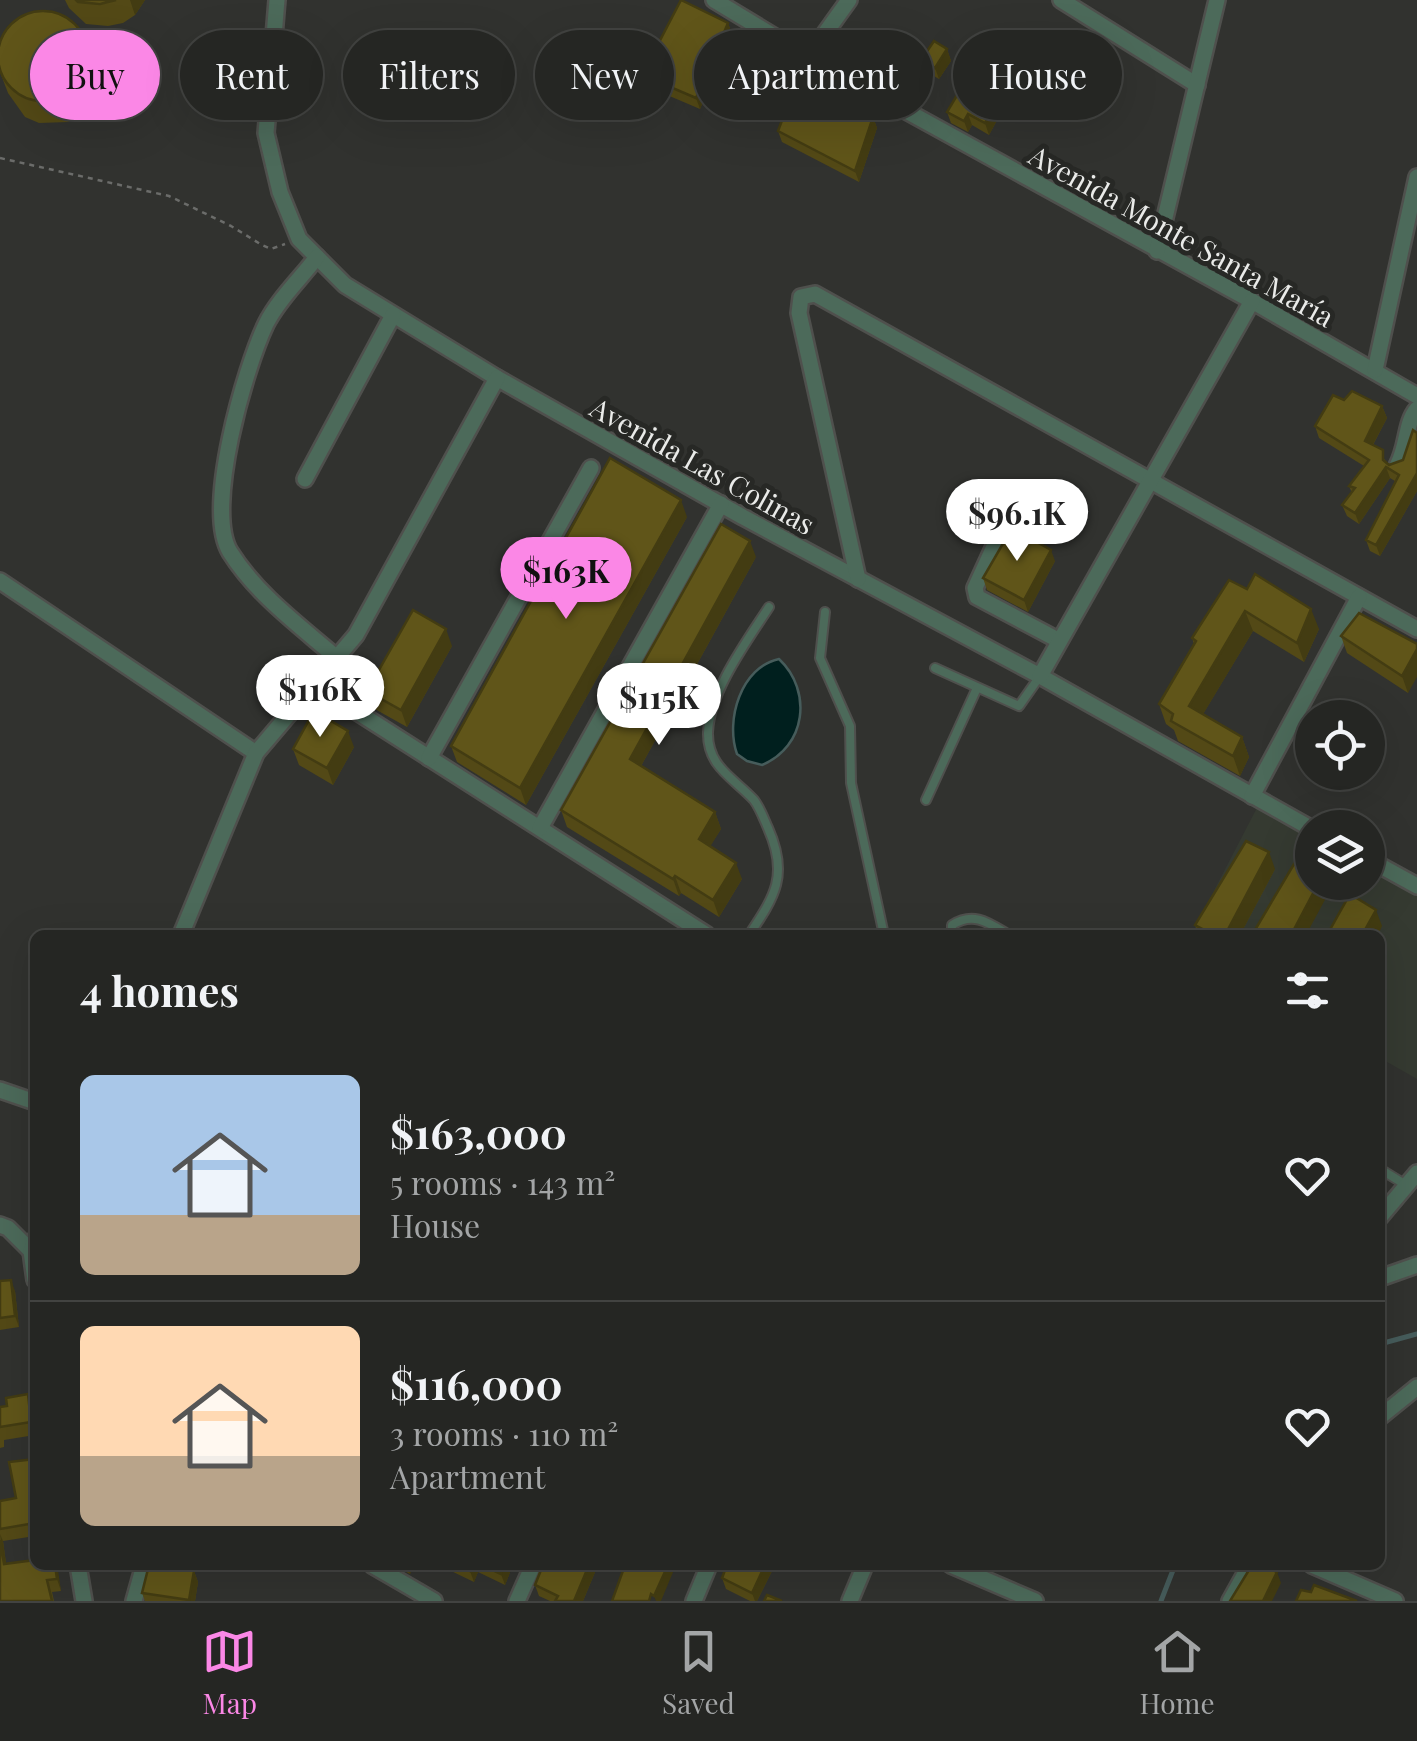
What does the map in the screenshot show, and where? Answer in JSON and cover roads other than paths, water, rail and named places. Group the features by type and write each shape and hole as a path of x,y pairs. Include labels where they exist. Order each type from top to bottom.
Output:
{"street":[{"name":"Avenida Las Colinas","path":"277,0 266,133 280,192 299,239 346,286 497,378 721,504 1295,820"},
{"name":"Avenida Monte Santa María","path":"714,0 763,30"},
{"path":"827,30 849,0"},
{"path":"1061,0 1197,85"},
{"path":"1158,251 1217,0"},
{"name":"Avenida Monte Santa María","path":"922,120 1417,396"},
{"path":"1375,370 1417,177"},
{"path":"317,257 268,320 240,392 221,495 228,549 268,600 338,658"},
{"path":"858,579 799,313 801,297 816,294 1417,629"},
{"path":"1040,676 1252,301"},
{"path":"305,480 393,315"},
{"path":"183,930 256,753 356,635 497,378"},
{"path":"1396,466 1406,450 1409,422 1417,408"},
{"path":"429,758 591,468"},
{"path":"540,828 721,504"},
{"path":"997,540 974,588 977,598 1058,640"},
{"path":"0,581 256,753"},
{"path":"1252,796 1359,597"},
{"path":"348,706 699,930"},
{"path":"1385,868 1417,886"},
{"path":"0,1090 30,1100"},
{"path":"1385,1213 1413,1184"},
{"path":"0,1225 30,1245"},
{"path":"1385,1276 1417,1265"},
{"path":"1385,1412 1417,1387"},
{"path":"79,1570 84,1601"},
{"path":"134,1601 143,1570"},
{"path":"381,1570 434,1601"},
{"path":"517,1601 531,1570"},
{"path":"694,1601 708,1570"},
{"path":"850,1601 862,1570"},
{"path":"962,1570 1035,1601"},
{"path":"1230,1601 1247,1570"},
{"path":"1324,1570 1395,1601"}],"lane":[{"path":"751,930 776,890 778,854 755,802 717,766 708,730 733,664 769,606"},
{"path":"826,612 820,658 850,726 851,783 883,930"},
{"path":"936,668 1019,706 1040,676"},
{"path":"926,800 977,688"},
{"path":"952,930 952,925 963,918 980,918 1000,930"},
{"path":"1385,1171 1413,1184"}],"water":[{"path":"779,659 797,687 800,717 788,745 762,765 737,754 735,711 755,672"}],"waterway":[{"path":"1385,1343 1417,1334"},
{"path":"1161,1601 1173,1570"}]}
